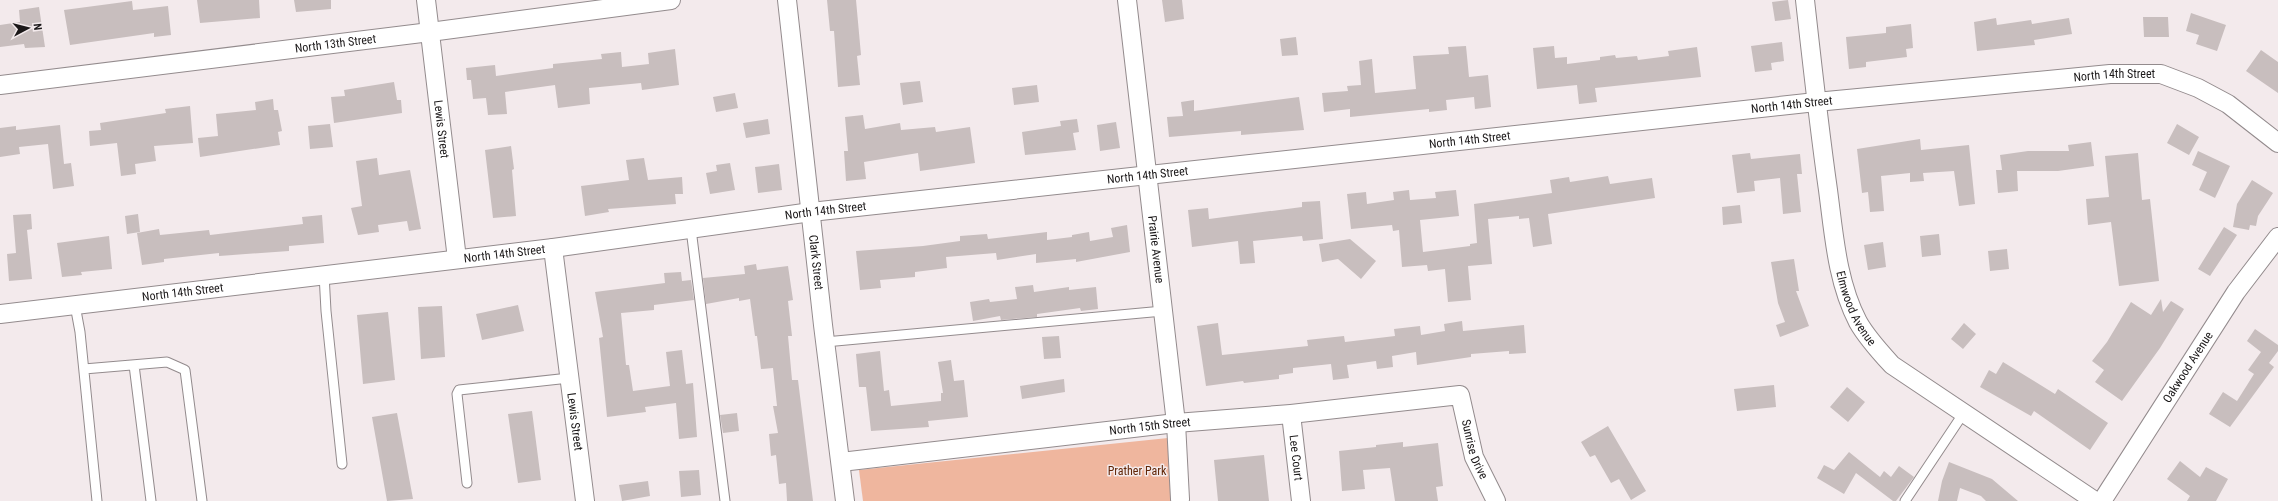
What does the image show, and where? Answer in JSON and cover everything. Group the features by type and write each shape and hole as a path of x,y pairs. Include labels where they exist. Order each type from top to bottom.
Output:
{"street":[{"name":"Lewis Street","path":"426,0 457,259"},
{"name":"North 13th Street","path":"0,84 430,32 670,0"},
{"name":"Clark Street","path":"787,0 812,212 825,342 845,501"},
{"name":"Prairie Avenue","path":"1127,0 1176,423 1180,499"},
{"name":"Elmwood Avenue","path":"1805,0 1816,102 1837,257 1845,288 1859,323 1879,351 1892,365 2095,501"},
{"name":"North 14th Street","path":"0,314 324,274 553,248 812,212 1816,102 2110,74 2161,74 2198,88 2228,104 2278,142"},
{"name":"Oakwood Avenue","path":"2102,501 2236,292 2278,237"},
{"name":"Lewis Street","path":"553,248 585,501"},
{"name":"North 15th Street","path":"841,462 1176,423 1291,414 1460,396"},
{"name":"Sunrise Drive","path":"1460,396 1474,457 1496,501"},
{"name":"Lee Court","path":"1291,414 1301,501"}],"lane":[{"path":"691,229 725,501"},
{"path":"324,274 326,311 342,464"},
{"path":"75,305 84,369 97,501"},
{"path":"825,342 1163,311"},
{"path":"84,369 168,362 185,370 202,501"},
{"path":"134,365 151,501"},
{"path":"467,483 457,394 459,390 570,378"},
{"path":"1905,501 1963,414"}],"green space":[{"name":"Prather Park","path":"1168,438 1171,501 863,501 859,470"}],"building":[{"path":"197,0 259,0 260,18 200,23"},
{"path":"294,0 331,0 331,9 296,12"},
{"path":"827,0 856,0 861,55 857,56 860,85 838,87 834,31 830,31"},
{"path":"1162,0 1182,0 1184,19 1165,22"},
{"path":"1788,0 1791,19 1775,21 1772,2"},
{"path":"132,1 133,10 168,6 171,35 154,37 154,33 70,45 64,10"},
{"path":"39,7 45,47 25,48 24,44 0,47 0,25 20,22 19,10"},
{"path":"2191,13 2226,25 2217,51 2196,44 2199,35 2186,31"},
{"path":"2143,17 2168,17 2169,37 2144,37"},
{"path":"1996,18 1997,25 2031,20 2032,24 2069,18 2072,34 2034,40 2035,45 1977,51 1974,22"},
{"path":"1911,24 1913,48 1906,49 1907,57 1866,62 1866,67 1849,69 1846,37 1886,33 1886,27"},
{"path":"1296,37 1298,55 1282,56 1280,39"},
{"path":"1782,42 1784,61 1771,63 1772,70 1755,72 1751,46"},
{"path":"1466,46 1469,77 1488,75 1491,107 1475,109 1474,97 1446,100 1447,110 1429,112 1429,109 1350,117 1350,109 1324,112 1322,93 1348,91 1347,86 1361,85 1359,61 1372,59 1375,93 1416,89 1413,56 1449,54 1448,47"},
{"path":"1554,46 1555,58 1567,57 1567,64 1600,60 1600,57 1615,55 1616,58 1637,56 1638,60 1669,56 1668,51 1697,47 1701,77 1595,88 1597,102 1579,104 1577,85 1537,89 1533,48"},
{"path":"675,49 679,85 642,90 641,83 589,88 590,104 558,108 555,85 505,92 507,114 488,115 486,98 473,99 471,80 467,80 466,68 495,65 496,76 553,68 553,64 602,59 601,54 621,52 622,67 649,64 648,53"},
{"path":"2261,50 2278,62 2278,93 2246,71"},
{"path":"920,81 923,102 903,105 900,83"},
{"path":"394,82 397,100 401,100 402,113 334,123 331,97 345,96 344,90"},
{"path":"1037,85 1039,102 1014,105 1012,88"},
{"path":"735,93 738,108 716,112 713,97"},
{"path":"1299,97 1304,130 1241,135 1241,131 1169,137 1167,117 1183,116 1181,102 1194,100 1194,111"},
{"path":"273,99 274,110 278,110 282,131 278,132 280,145 200,157 198,138 218,136 216,114 256,110 255,102"},
{"path":"190,106 193,143 154,146 156,161 135,164 136,174 121,176 117,143 90,146 89,131 101,130 100,123 166,113 165,109"},
{"path":"863,115 865,129 900,123 901,130 935,127 936,132 970,127 975,163 920,171 918,153 864,162 866,179 846,181 844,151 848,151 845,117"},
{"path":"768,119 770,134 746,138 743,123"},
{"path":"1077,119 1079,132 1073,133 1076,150 1025,155 1022,132 1061,126 1060,121"},
{"path":"1116,122 1120,148 1100,151 1097,125"},
{"path":"330,124 333,147 310,149 308,126"},
{"path":"2177,124 2199,137 2189,155 2167,143"},
{"path":"60,125 64,164 71,163 74,186 53,189 48,144 19,147 20,154 0,157 0,128 16,126 16,130"},
{"path":"1920,139 1921,150 1969,145 1975,204 1959,206 1954,171 1923,173 1924,181 1910,182 1910,173 1881,176 1884,211 1870,212 1868,192 1862,193 1857,149"},
{"path":"2091,142 2094,166 2058,171 2017,171 2018,191 1998,193 1996,170 2002,170 2000,155 2028,151 2069,151 2068,145"},
{"path":"511,146 514,169 512,170 516,216 493,218 485,150"},
{"path":"2198,151 2230,166 2215,198 2199,190 2207,172 2192,165"},
{"path":"1750,153 1751,159 1800,154 1802,174 1797,174 1801,212 1783,214 1780,178 1754,181 1755,191 1737,193 1732,155"},
{"path":"2138,153 2142,200 2150,199 2159,281 2119,286 2111,222 2088,225 2086,199 2109,197 2105,156"},
{"path":"377,158 379,175 410,170 421,229 409,231 407,221 378,225 379,232 358,235 351,208 362,206 356,161"},
{"path":"644,158 648,180 682,177 683,194 675,194 676,204 608,209 609,212 585,216 581,186 629,180 626,160"},
{"path":"730,163 735,190 710,194 706,173 717,171 716,165"},
{"path":"779,164 782,190 758,193 755,167"},
{"path":"1608,176 1610,184 1652,178 1655,198 1548,214 1552,244 1533,247 1529,218 1519,219 1519,216 1488,219 1492,264 1468,266 1471,300 1448,302 1445,269 1428,271 1427,265 1402,267 1399,230 1393,231 1392,225 1351,229 1347,194 1366,192 1367,204 1394,200 1393,192 1409,190 1410,200 1436,198 1435,192 1456,190 1459,216 1420,220 1423,252 1470,246 1470,244 1477,243 1474,204 1552,193 1550,180 1569,177 1570,182"},
{"path":"2252,180 2273,193 2258,216 2256,226 2250,225 2249,230 2233,227 2237,204"},
{"path":"1320,201 1323,239 1303,241 1302,236 1253,241 1255,263 1240,264 1238,241 1192,247 1188,210 1208,208 1209,219 1302,207 1302,202"},
{"path":"1740,205 1742,223 1723,225 1722,207"},
{"path":"31,214 32,229 27,230 32,279 9,281 7,254 16,253 13,215"},
{"path":"138,214 140,232 127,234 125,216"},
{"path":"322,215 324,243 289,246 289,251 219,256 219,253 164,259 164,262 142,265 137,233 159,229 160,235 209,230 210,235 303,224 302,217"},
{"path":"1127,225 1130,252 1076,262 1076,259 1036,263 1036,254 997,260 996,253 946,257 947,268 915,272 915,277 880,280 881,288 860,290 856,251 923,246 960,241 960,236 987,234 988,239 1047,232 1047,240 1072,237 1072,235 1089,232 1090,241 1113,237 1111,228"},
{"path":"2224,227 2237,235 2210,276 2198,269"},
{"path":"1939,234 1941,255 1922,257 1920,236"},
{"path":"109,236 112,269 81,272 82,275 62,277 57,243"},
{"path":"1350,239 1376,261 1361,279 1338,259 1322,262 1319,244"},
{"path":"1883,242 1886,267 1868,270 1864,245"},
{"path":"2007,249 2009,269 1990,271 1988,251"},
{"path":"1794,259 1799,291 1796,291 1809,326 1780,337 1776,325 1785,322 1778,303 1771,262"},
{"path":"756,264 757,270 788,266 793,300 788,301 792,336 788,336 792,380 798,380 813,501 787,501 786,483 779,484 776,455 771,456 769,434 778,433 773,406 777,406 773,368 761,369 750,299 739,301 739,298 706,304 703,278 745,274 744,266"},
{"path":"681,272 682,281 691,280 694,300 654,305 654,310 621,313 626,365 629,365 633,391 670,386 666,352 682,350 686,384 693,383 697,437 679,439 676,403 645,407 646,412 607,417 599,338 603,337 595,292 665,283 664,273"},
{"path":"1033,285 1034,292 1069,287 1069,290 1096,287 1098,309 1081,311 1080,308 1037,314 1037,317 1001,320 1000,316 973,321 970,302 989,299 990,302 1017,299 1015,287"},
{"path":"2161,299 2163,312 2171,301 2184,309 2160,348 2122,401 2095,382 2104,370 2092,361 2107,342 2131,302 2151,315"},
{"path":"518,305 524,331 482,340 476,314"},
{"path":"442,306 445,357 421,359 418,307"},
{"path":"388,312 395,380 363,384 357,315"},
{"path":"1462,321 1463,331 1524,325 1526,353 1509,354 1509,351 1471,354 1471,357 1417,365 1416,352 1392,356 1393,367 1377,369 1376,361 1347,365 1349,378 1333,380 1331,364 1293,368 1293,373 1279,375 1279,379 1244,383 1243,381 1206,386 1197,326 1218,323 1222,355 1308,346 1307,340 1344,336 1345,342 1395,336 1394,329 1420,326 1421,335 1445,331 1444,324"},
{"path":"1964,323 1976,334 1963,349 1951,339"},
{"path":"2255,329 2278,345 2278,351 2269,363 2274,367 2230,427 2209,414 2223,392 2237,401 2254,374 2248,370 2261,352 2247,341"},
{"path":"1059,336 1061,358 1044,359 1042,337"},
{"path":"880,351 884,391 889,390 891,406 941,401 941,393 943,393 938,362 951,360 954,381 964,380 968,417 928,421 929,427 871,431 866,387 859,387 856,354"},
{"path":"2003,362 2055,394 2058,389 2108,423 2090,450 2034,411 2031,416 1980,387 1989,370 1996,374"},
{"path":"1064,379 1065,392 1022,399 1020,386"},
{"path":"1774,385 1776,407 1737,411 1734,389"},
{"path":"1847,387 1865,402 1848,422 1830,407"},
{"path":"532,411 541,480 518,483 508,414"},
{"path":"397,413 413,499 387,501 372,417"},
{"path":"737,413 739,431 723,433 720,415"},
{"path":"1608,426 1646,491 1631,500 1619,479 1611,483 1595,455 1590,457 1581,442"},
{"path":"1403,442 1403,447 1438,443 1443,486 1436,487 1438,501 1395,501 1390,468 1363,470 1365,489 1342,491 1339,451"},
{"path":"1849,452 1880,477 1884,471 1891,477 1899,466 1914,477 1896,501 1893,501 1856,473 1844,494 1817,478 1824,465 1834,470"},
{"path":"1264,455 1269,501 1218,501 1214,460"},
{"path":"2180,461 2200,477 2206,467 2228,479 2216,501 2187,501 2190,496 2167,479"},
{"path":"1949,462 1992,479 2018,501 1986,501 1981,496 1960,488 1957,501 1938,501 1942,481"},
{"path":"699,470 701,495 681,497 679,471"},
{"path":"648,481 650,496 622,501 619,485"}]}
